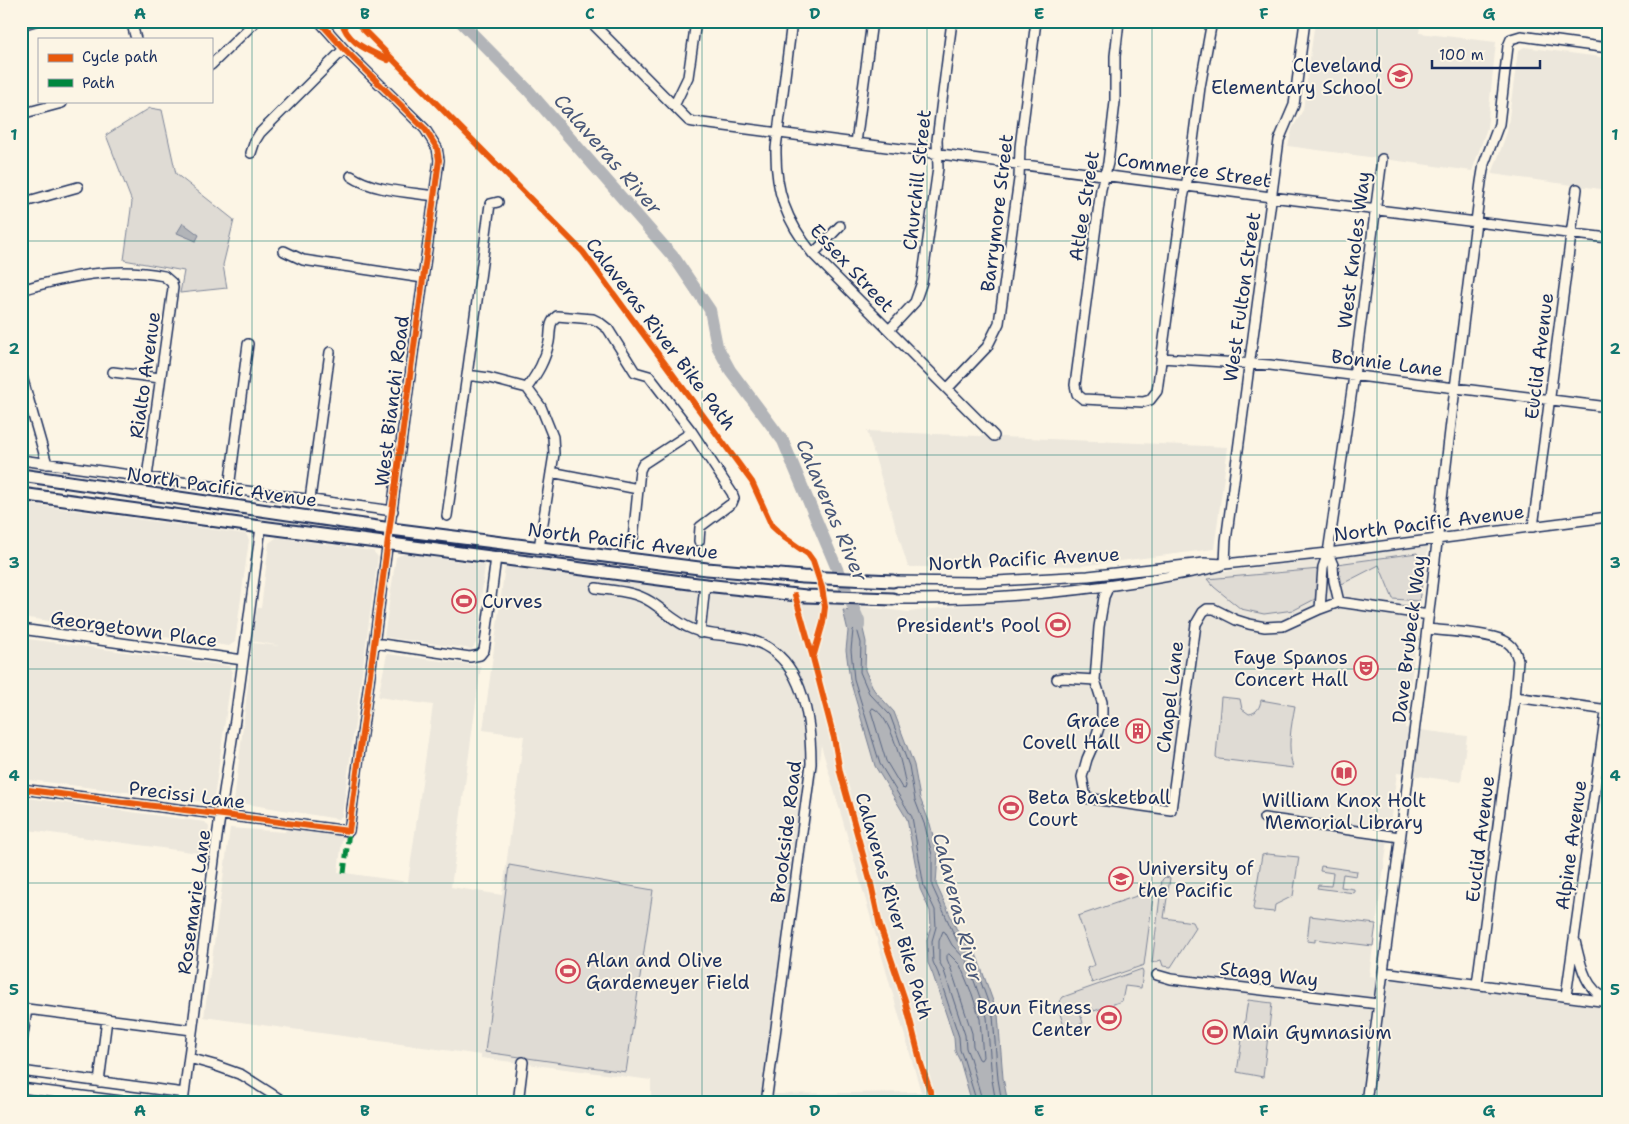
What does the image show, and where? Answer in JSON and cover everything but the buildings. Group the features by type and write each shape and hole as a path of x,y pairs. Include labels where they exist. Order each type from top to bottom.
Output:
{"main road":[{"name":"North Pacific Avenue","path":"21,475 390,529 707,569 757,574 893,582"},
{"path":"21,494 496,557 529,556 539,548"},
{"path":"261,527 267,520 298,516"},
{"name":"North Pacific Avenue","path":"496,557 705,585 806,596 893,599"},
{"path":"705,585 709,580 720,576 757,574"}],"street":[{"path":"21,26 36,21"},
{"path":"131,21 136,38"},
{"path":"212,64 256,21"},
{"name":"West Bianchi Road","path":"319,21 344,49 425,129 437,148 439,160 349,831"},
{"path":"674,106 688,77 696,21"},
{"name":"Essex Street","path":"792,21 777,133 776,164 778,185 784,208 794,229 813,254 994,436"},
{"path":"856,143 872,21"},
{"name":"Churchill Street","path":"889,330 914,302 922,282 938,168 937,140 952,21"},
{"name":"Barrymore Street","path":"947,389 987,347 999,323 1018,189 1020,147 1036,21"},
{"name":"Atlee Street","path":"1119,21 1115,56 1115,102 1108,163 1101,189 1074,385 1077,394 1089,400 1149,401 1157,391 1161,358"},
{"path":"1161,358 1202,73 1212,21"},
{"name":"West Fulton Street","path":"1225,564 1226,541 1279,140 1294,105 1305,21"},
{"name":"Commerce Street","path":"593,22 689,121 1271,197 1375,208 1608,238"},
{"name":"Dave Brubeck Way","path":"1366,1095 1429,615 1476,221 1486,159 1499,124 1508,46 1510,40 1521,36 1608,48"},
{"path":"251,153 260,133 344,49"},
{"path":"21,114 62,103"},
{"name":"West Knoles Way","path":"1320,609 1323,567 1328,554 1354,376 1382,159"},
{"path":"351,176 359,182 370,186 435,196"},
{"path":"21,203 78,187"},
{"name":"Euclid Avenue","path":"1533,527 1577,189"},
{"path":"447,516 490,204 498,202"},
{"path":"813,254 840,226"},
{"path":"284,252 303,260 423,278"},
{"name":"Rialto Avenue","path":"21,290 90,274 123,272 159,274 168,278 172,283 173,288 147,477"},
{"path":"527,388 541,369 549,340 550,324 557,316 593,320 608,329 635,372 649,376 692,432 732,493 734,498 732,503 700,527 699,542"},
{"path":"229,488 248,344"},
{"path":"310,500 330,352"},
{"name":"Bonnie Lane","path":"1161,358 1249,364 1608,407"},
{"path":"113,372 160,378"},
{"path":"21,373 47,464"},
{"path":"467,375 489,378 527,388 541,406 554,437 554,454 539,548"},
{"path":"633,539 640,470 643,464 692,432"},
{"path":"21,460 392,511"},
{"path":"551,472 638,489"},
{"name":"North Pacific Avenue","path":"893,582 978,582 1088,576 1204,563 1225,564 1328,554 1608,517"},
{"name":"Rosemarie Lane","path":"184,1098 261,527"},
{"name":"West Knoles Way","path":"1328,554 1333,565 1334,581 1339,602"},
{"path":"375,643 470,657 480,655 484,650 496,557"},
{"name":"North Pacific Avenue","path":"893,599 1015,595 1109,586 1203,571 1225,564"},
{"path":"700,633 705,585"},
{"path":"1057,679 1094,680 1104,597 1109,586"},
{"name":"Brookside Road","path":"596,588 627,592 645,598 681,625 700,633 751,640 766,646 787,662 796,678 805,706 811,736 811,764 766,1103"},
{"path":"1320,609 1339,602 1429,615"},
{"name":"Chapel Lane","path":"1094,680 1102,702 1102,718 1082,777 1086,798 1171,810 1196,624 1203,612 1207,609 1214,609 1236,620 1265,627 1283,626 1320,609"},
{"name":"Euclid Avenue","path":"1427,629 1492,637 1507,642 1514,649 1518,660 1515,697 1477,984"},
{"name":"Georgetown Place","path":"21,630 243,660"},
{"path":"1515,697 1607,710"},
{"name":"Alpine Avenue","path":"1566,996 1608,698"},
{"name":"Precissi Lane","path":"21,789 349,831"},
{"path":"1264,818 1400,837"},
{"path":"1574,938 1581,964 1592,987 1601,997 1608,1001"},
{"path":"1383,972 1608,1001"},
{"name":"Stagg Way","path":"1157,975 1172,979 1378,1004"},
{"path":"22,1042 27,1009 192,1030"},
{"path":"99,1082 107,1019"},
{"path":"189,1058 242,1075 286,1103"},
{"path":"518,1103 524,1062"},
{"path":"21,1072 99,1082 184,1098"},
{"path":"21,1088 70,1099 136,1103"}],"shaded area":[{"name":"Cleveland Elementary School","path":"1315,21 1421,21 1419,33 1496,42 1487,128 1472,171 1288,146 1292,129 1303,110"},
{"path":"1524,47 1608,58 1608,190 1492,174 1507,132 1518,51"},
{"path":"150,108 162,110 176,174 234,220 223,265 227,288 180,293 184,271 124,260 132,202 106,135"},
{"path":"867,431 1228,447 1214,549 1081,566 908,567"},
{"path":"21,503 246,534 249,540 235,642 229,646 21,617"},
{"path":"277,537 373,551 378,557 342,816 338,819 234,802 253,643 281,646 252,641 257,608 261,608 269,543"},
{"name":"University of the Pacific","path":"1428,546 1405,728 1467,736 1461,782 1397,773 1369,976 1608,1008 1608,1103 651,1103 651,1080 481,1058 481,1055 204,1017 230,828 285,832 286,825 343,833 338,872 408,882 433,705 378,697 387,654 481,666 451,887 502,895 524,736 483,730 505,566 909,612","holes":["821,745 921,1092 774,1094"]},
{"path":"406,553 485,565 476,643 472,649 384,637 396,557"},
{"path":"1417,553 1423,570 1419,601 1393,599 1379,565 1342,584 1337,564"},
{"path":"1320,569 1317,598 1294,610 1264,614 1241,609 1207,579"},
{"path":"21,638 229,666 232,673 214,798 207,802 21,779"},
{"path":"1221,697 1240,699 1242,709 1249,714 1258,709 1261,700 1295,706 1290,744 1293,768 1219,759 1216,757"},
{"path":"21,797 205,822 209,827 206,854 21,829"},
{"name":"Beta Basketball Court","path":"1005,801 1018,803 1017,815 1004,814"},
{"path":"1262,855 1299,857 1293,896 1275,905 1274,912 1254,910 1253,908"},
{"name":"Alan and Olive Gardemeyer Field","path":"509,865 653,890 626,1072 485,1052"},
{"path":"1321,866 1357,871 1356,876 1343,874 1341,887 1354,889 1354,893 1317,888 1318,885 1331,886 1333,873 1320,871"},
{"path":"1165,877 1170,878 1164,918 1193,922 1196,928 1171,967 1163,966 1161,960 1152,963 1162,880"},
{"path":"1154,890 1144,965 1092,983 1087,968 1095,965 1078,916"},
{"path":"1310,916 1376,924 1373,946 1315,939 1315,942 1307,941"},
{"path":"1142,969 1141,988 1125,986 1122,1001 1094,1011 1093,1009 1080,1013 1083,1023 1077,1025 1078,1032 1067,1035 1057,1005 1063,997"},
{"path":"1248,1000 1272,1003 1263,1077 1237,1072"}],"water":[{"path":"183,223 199,235 196,241 177,233"},
{"path":"843,610 859,612 866,642 865,670 874,690 894,712 914,765 920,798 930,824 938,855 936,884 961,939 976,954 998,1015 1003,1078 1008,1103 972,1103 960,1061 955,1051 954,1038 928,963 927,940 931,926 930,911 920,889 907,819 875,766 850,680 846,650 848,631"}],"waterway":[{"name":"Calaveras River","path":"460,21 528,90 676,260 710,310 717,346 730,370 783,441 859,621 859,626"}],"marked path":[{"path":"344,873 349,831"}],"cycle path":[{"path":"21,789 349,831 439,160 437,148 425,129 344,49 319,21"},
{"path":"342,21 344,29 354,41 367,50 388,60"},
{"name":"Calaveras River Bike Path","path":"355,21 583,252 752,482 772,526 808,554 813,561 822,588 825,607 823,623 813,658 880,926 905,1000 921,1064 934,1103"},
{"path":"795,595 813,658"}],"place":[{"name":"Cleveland Elementary School","path":"1400,76"},
{"name":"Curves","path":"464,601"},
{"name":"President's Pool","path":"1058,625"},
{"name":"Faye Spanos Concert Hall","path":"1366,668"},
{"name":"Grace Covell Hall","path":"1138,731"},
{"name":"William Knox Holt Memorial Library","path":"1344,773"},
{"name":"Beta Basketball Court","path":"1011,808"},
{"name":"University of the Pacific","path":"1121,879"},
{"name":"Alan and Olive Gardemeyer Field","path":"568,971"},
{"name":"Baun Fitness Center","path":"1109,1018"},
{"name":"Main Gymnasium","path":"1215,1032"}]}
